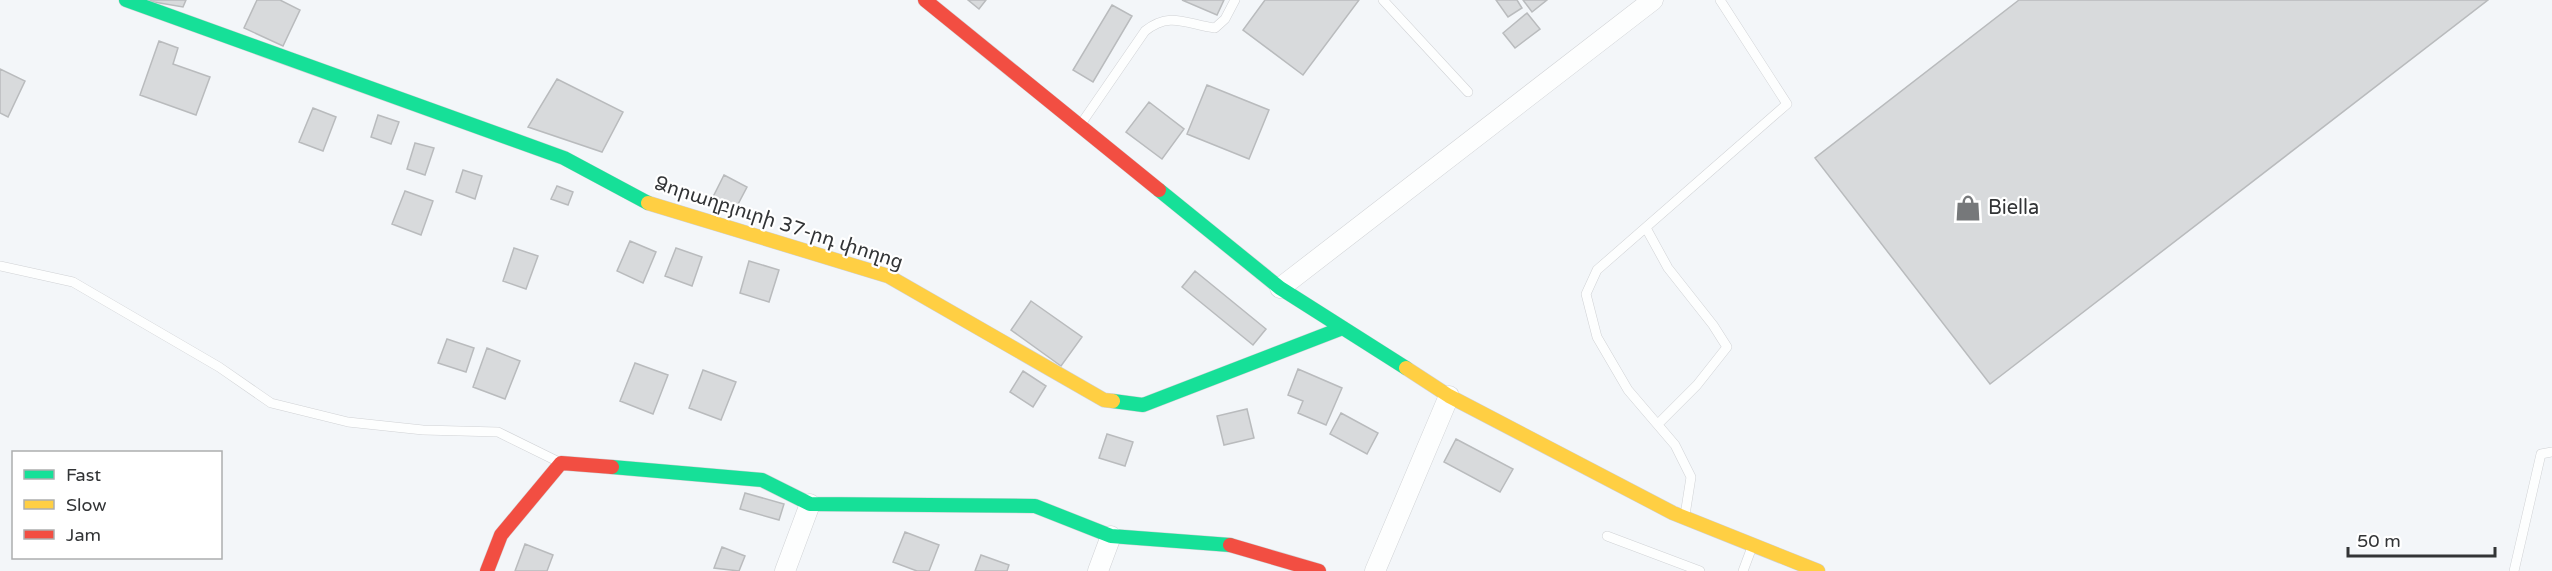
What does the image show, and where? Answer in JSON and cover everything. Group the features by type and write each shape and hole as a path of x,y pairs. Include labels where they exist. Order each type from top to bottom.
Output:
{"street":[{"name":"Ձորաղբյուրի 37-րդ փողոց","path":"126,0 564,158 656,207 888,276 1068,377 1104,400 1143,405 1341,329"},
{"path":"925,0 1280,288 1341,329 1449,396 1684,517 1818,571"},
{"path":"1280,288 1653,0"},
{"path":"1375,571 1449,396"},
{"path":"487,571 501,536 561,463 762,480 810,504 1035,506 1111,536 1239,546 1320,571"},
{"path":"785,571 810,504"},
{"path":"1098,571 1111,536"}],"lane":[{"path":"1080,126 1145,31 1157,22 1171,18 1215,28 1225,19 1235,0"},
{"path":"1383,0 1468,92"},
{"path":"1684,517 1691,477 1676,446 1628,390 1597,337 1586,294 1597,270 1786,104 1720,0"},
{"path":"1646,228 1668,267 1727,347 1697,385 1658,424"},
{"path":"0,266 73,282 209,361 271,403 348,422 423,430 498,432 561,463"},
{"path":"2514,571 2541,454 2552,452"},
{"path":"1607,536 1700,571"},
{"path":"1743,571 1752,545"}],"building":[{"path":"142,0 186,0 183,7"},
{"path":"257,0 280,0 300,10 283,46 244,28"},
{"path":"968,0 986,0 979,9"},
{"path":"1182,0 1224,0 1217,15"},
{"path":"1265,0 1359,0 1303,75 1243,30"},
{"path":"1496,0 1517,0 1522,8 1508,17"},
{"path":"1523,0 1547,0 1532,12"},
{"path":"2019,0 2488,0 1990,384 1815,158"},
{"path":"1112,5 1132,16 1093,82 1073,70"},
{"path":"1527,13 1540,29 1515,48 1503,33"},
{"path":"159,41 178,48 173,64 210,77 196,115 140,95"},
{"path":"0,69 25,81 8,117 0,113"},
{"path":"557,79 623,112 602,152 528,127"},
{"path":"1207,85 1269,110 1249,159 1187,134"},
{"path":"1149,102 1184,129 1162,159 1126,132"},
{"path":"313,108 336,117 323,151 299,142"},
{"path":"378,115 399,122 391,144 371,137"},
{"path":"415,143 434,148 425,175 407,169"},
{"path":"463,170 482,176 475,199 456,192"},
{"path":"724,175 747,187 736,208 713,197"},
{"path":"557,186 573,192 568,205 551,199"},
{"path":"405,191 433,201 421,235 392,224"},
{"path":"630,241 656,252 643,283 617,271"},
{"path":"514,248 538,256 526,289 503,281"},
{"path":"676,248 702,257 692,286 665,276"},
{"path":"749,261 779,270 769,302 740,293"},
{"path":"1195,271 1266,329 1253,345 1182,287"},
{"path":"1031,301 1082,337 1061,366 1011,330"},
{"path":"447,339 474,348 466,372 438,363"},
{"path":"487,348 520,361 505,399 473,387"},
{"path":"635,363 668,375 653,414 620,401"},
{"path":"1298,369 1342,388 1326,425 1298,413 1303,401 1288,395"},
{"path":"703,370 736,382 721,420 689,408"},
{"path":"1023,371 1046,386 1033,407 1010,392"},
{"path":"1247,409 1254,438 1224,445 1217,416"},
{"path":"1341,413 1378,433 1367,454 1330,434"},
{"path":"1107,434 1133,442 1125,466 1099,458"},
{"path":"1456,439 1513,469 1500,492 1444,462"},
{"path":"745,493 784,504 779,520 740,509"},
{"path":"905,532 939,545 929,571 917,571 893,562"},
{"path":"525,544 553,555 547,571 515,571"},
{"path":"722,547 745,556 739,571 714,568"},
{"path":"981,555 1009,565 1007,571 975,571"}],"traffic: fast":[{"path":"126,0 564,158 648,203"},
{"path":"1159,190 1280,288 1406,368"},
{"path":"1113,401 1143,405 1340,329"},
{"path":"612,467 762,480 810,504 1035,506 1111,536 1230,545"}],"traffic: slow":[{"path":"648,203 888,276 1104,400 1113,401"},
{"path":"1406,368 1449,396 1673,513 1818,571"}],"traffic: jam":[{"path":"925,0 1159,190"},
{"path":"487,571 501,535 561,463 612,467"},
{"path":"1230,545 1319,571"}],"place":[{"name":"Biella","path":"1968,208"}]}
